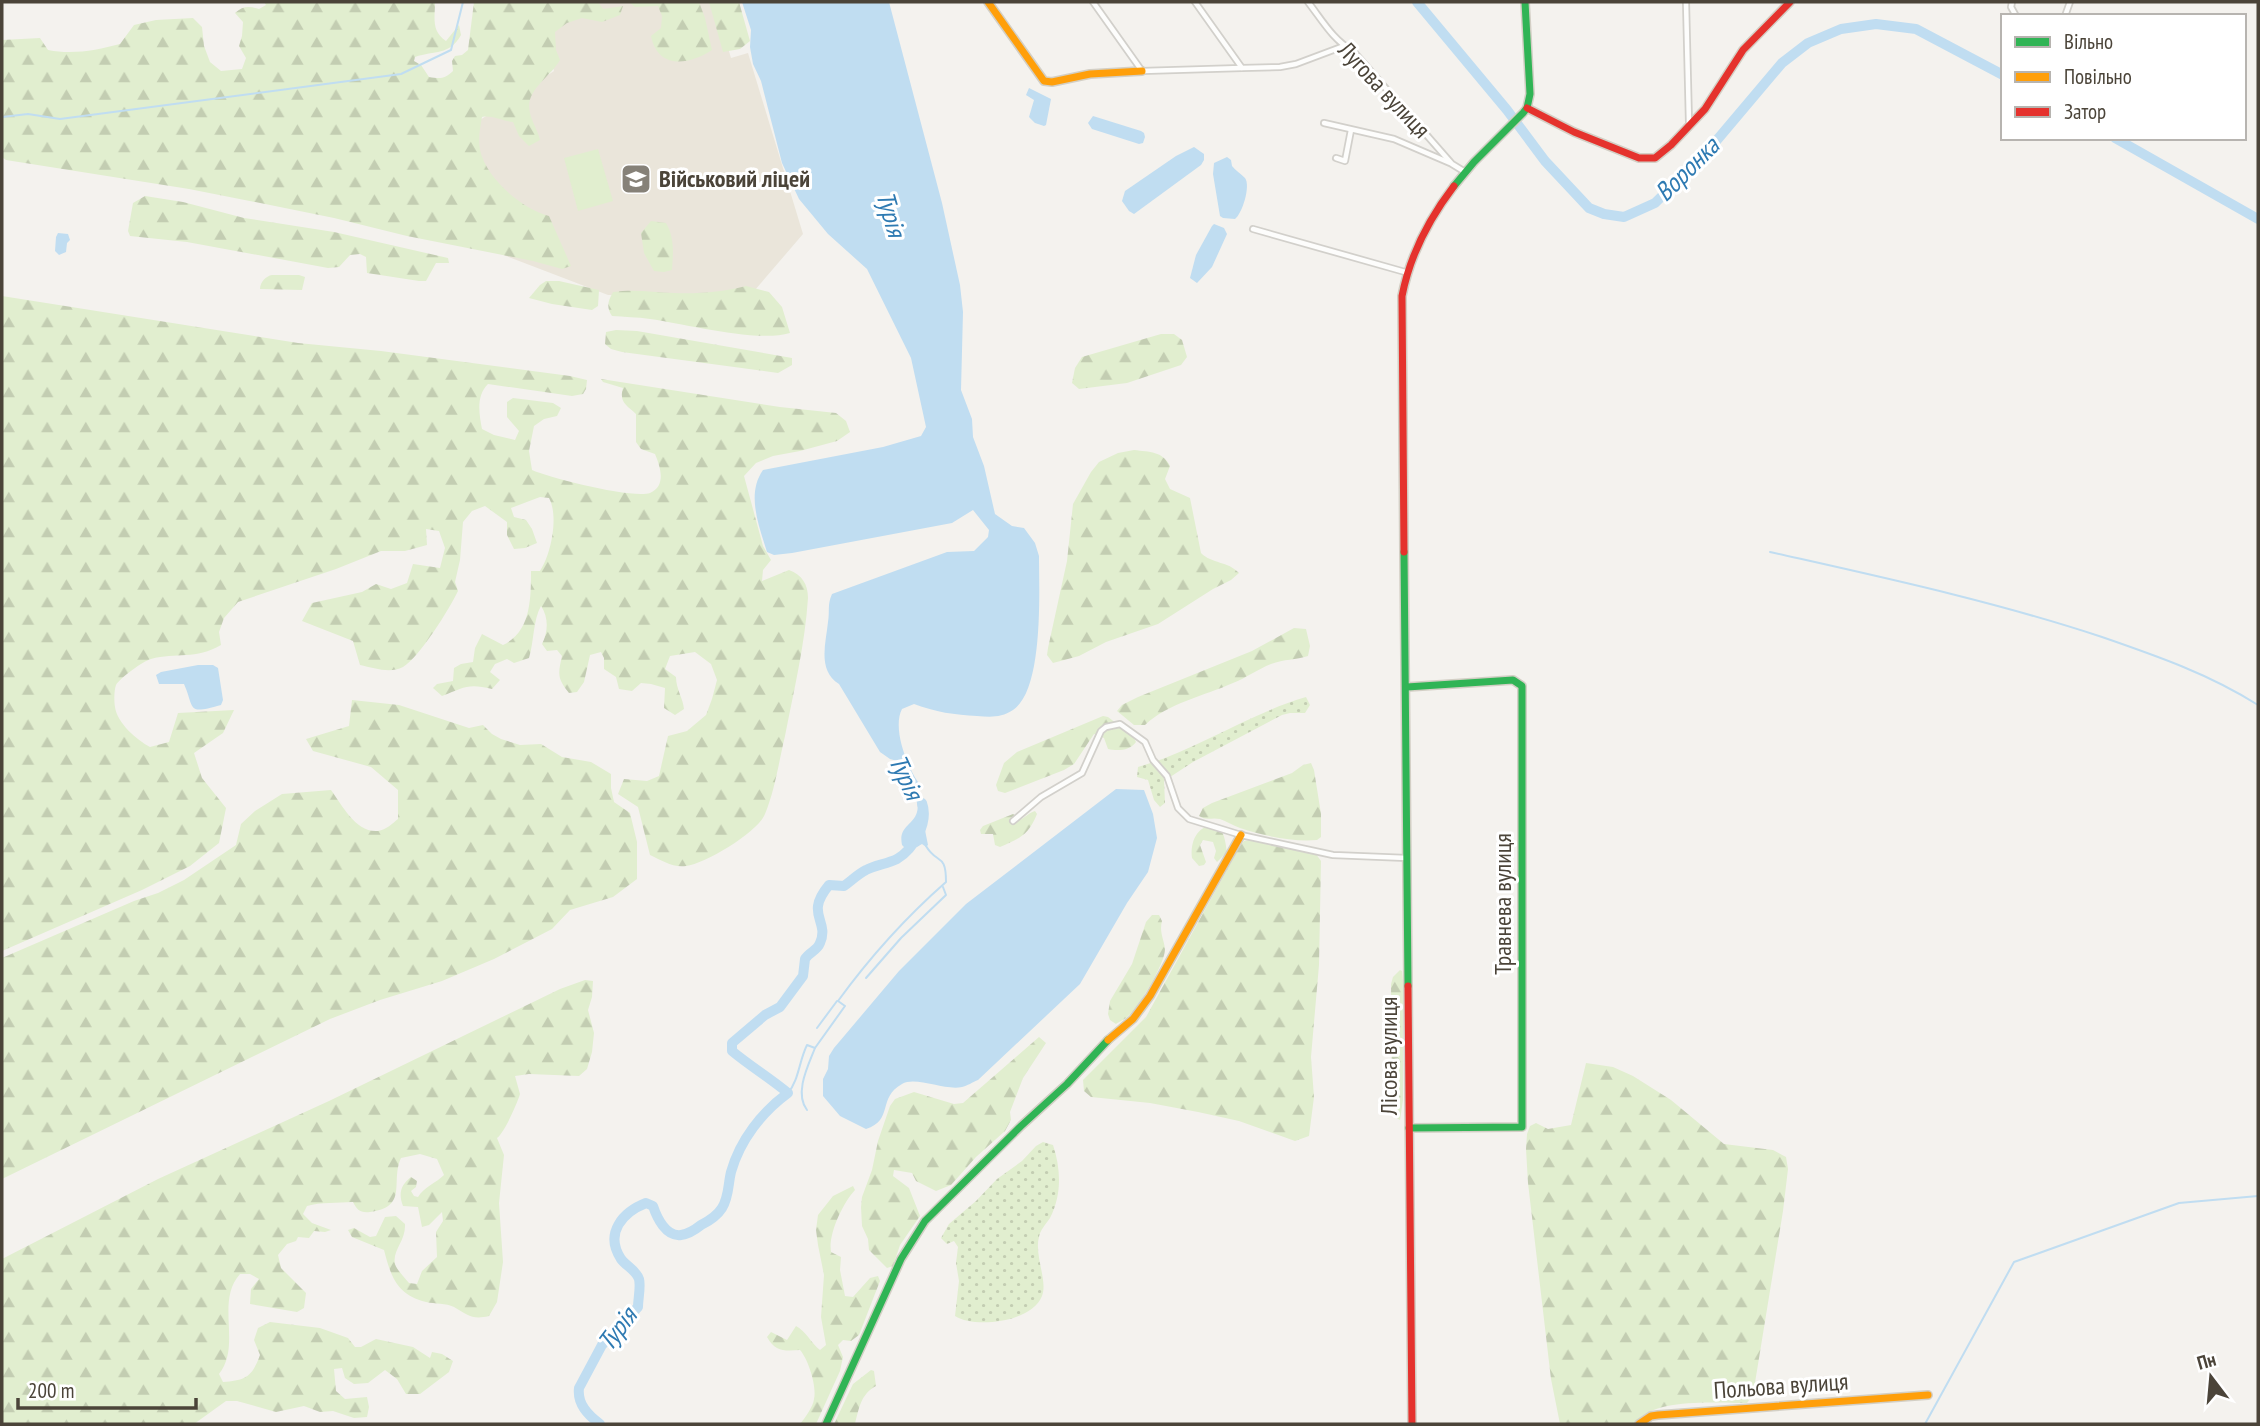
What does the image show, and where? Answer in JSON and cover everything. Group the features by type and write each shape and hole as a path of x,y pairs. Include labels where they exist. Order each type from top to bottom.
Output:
{"street":[{"path":"988,2 1044,80 1052,82 1090,74 1280,67 1296,64 1344,46"},
{"path":"1093,2 1142,71"},
{"path":"1195,2 1242,68"},
{"name":"Лугова вулиця","path":"1308,2 1332,34 1353,51 1452,164 1465,172"},
{"path":"1253,229 1405,272 1417,244 1449,193 1465,172 1527,108 1530,94 1525,2"},
{"path":"1686,2 1689,124"},
{"path":"1527,108 1574,132 1646,159 1655,158 1671,145 1704,109 1743,50 1790,2"},
{"path":"1324,123 1394,139 1452,164"},
{"path":"1336,159 1345,160 1352,130"},
{"name":"Лісова вулиця","path":"1405,272 1401,326 1407,687 1412,1424"},
{"name":"Травнева вулиця","path":"1407,687 1513,680 1522,686 1522,1126 1409,1128"},
{"path":"1013,821 1041,797 1082,773 1101,731 1120,724 1145,742 1153,760 1167,776 1175,802 1189,818 1241,835 1334,855 1407,858"},
{"path":"826,1424 901,1259 925,1221 1067,1084 1106,1042 1133,1019 1184,939 1241,835"},
{"name":"Польова вулиця","path":"1639,1424 1658,1415 1928,1395"}],"shaded area":[{"name":"Військовий ліцей","path":"534,2 714,2 731,58 748,53 803,234 749,297 608,295 501,254 474,124 554,71"}],"green space":[{"path":"264,2 435,2 435,24 441,37 446,41 459,25 461,35 446,49 415,57 414,61 421,65 429,77 439,78 453,71 452,61 455,56 468,50 474,2 598,2 603,9 623,6 620,15 602,22 582,18 567,23 555,32 556,50 560,60 534,91 529,105 540,140 529,146 519,136 513,122 482,117 479,137 484,161 507,191 528,207 549,216 571,266 562,269 275,206 189,189 6,160 2,157 2,40 40,38 48,50 85,51 120,44 134,25 156,20 193,18 202,27 204,46 210,62 221,71 242,69 246,58 239,46 243,22 235,13 246,7 259,9 266,5"},
{"path":"629,2 699,2 712,50 684,61 667,59 660,55 651,36 661,28 662,16 658,6 635,7"},
{"path":"709,2 739,2 750,41 740,49 723,52"},
{"path":"598,149 613,201 578,211 564,158"},
{"path":"145,196 183,202 244,218 334,232 448,258 449,263 436,263 426,281 419,281 367,273 366,257 360,254 350,255 339,267 328,268 187,242 130,236 128,231 133,203"},
{"path":"651,221 666,223 669,229 673,246 672,270 654,271 644,253 641,233"},
{"path":"272,275 305,277 302,290 260,289 264,280"},
{"path":"546,281 559,281 599,290 598,306 592,310 529,298"},
{"path":"746,286 769,292 782,307 790,333 759,336 721,332 650,319 612,316 608,307 613,292 701,293"},
{"path":"2,296 298,343 381,351 587,380 583,394 572,396 488,384 480,399 482,429 515,440 519,431 507,417 507,402 513,398 553,403 561,408 557,416 544,419 534,426 529,451 532,470 556,478 627,493 641,494 655,490 659,486 660,470 655,454 641,449 636,442 636,414 623,400 623,388 601,379 836,413 846,421 850,432 837,441 773,456 756,463 744,476 763,546 771,560 763,570 762,581 789,570 803,581 808,598 802,650 785,736 765,814 753,829 718,853 695,864 676,866 650,855 638,807 618,794 624,779 647,781 659,776 668,736 687,731 706,715 717,680 711,664 695,652 670,656 665,669 676,677 684,709 675,715 664,708 665,688 641,683 632,691 619,689 616,677 604,669 601,652 590,655 584,682 577,692 569,693 560,676 562,656 557,650 547,651 542,644 547,625 541,606 536,618 529,658 514,663 507,659 495,664 490,672 500,680 492,689 471,686 442,696 433,688 437,684 453,681 454,668 473,662 475,648 482,634 503,645 519,632 530,603 531,571 540,571 550,546 553,515 549,498 540,497 511,508 514,517 526,520 537,543 525,548 514,549 507,535 507,522 485,506 472,511 463,522 455,582 458,591 425,643 403,667 387,670 360,665 353,641 302,621 312,603 362,592 376,584 391,589 407,583 413,564 440,568 445,548 439,531 426,529 427,545 405,551 381,551 238,602 224,618 219,632 221,645 203,653 151,659 122,678 116,685 114,702 119,719 139,740 150,747 169,742 178,713 234,710 223,733 194,753 202,778 226,808 219,843 190,866 142,890 2,951"},
{"path":"637,331 792,358 792,365 778,373 622,352 605,344 606,332"},
{"path":"1161,334 1174,334 1182,340 1187,357 1181,365 1127,383 1079,389 1072,383 1075,368 1082,357"},
{"path":"1134,450 1155,453 1167,461 1170,466 1165,479 1170,489 1190,498 1201,553 1239,573 1158,624 1106,642 1079,656 1053,663 1047,655 1067,561 1073,504 1099,462 1118,453"},
{"path":"1294,628 1306,629 1310,646 1308,656 1271,664 1238,681 1175,705 1145,725 1134,725 1117,711 1122,705 1138,697 1252,651"},
{"path":"1306,697 1310,705 1305,713 1282,715 1193,762 1164,781 1165,803 1160,807 1154,800 1148,780 1137,777 1138,767"},
{"path":"352,700 399,705 469,728 483,725 501,739 520,745 541,744 562,757 591,762 611,774 614,802 630,813 637,842 637,879 613,897 570,910 552,929 494,959 442,981 330,1019 2,1179 2,958 184,880 236,845 241,824 255,811 282,794 331,790 350,817 363,828 378,831 389,826 398,819 398,790 371,767 313,751 306,739 349,726"},
{"path":"1103,716 1133,736 1136,742 1123,750 1108,749 1104,738 1094,734 1074,764 1064,770 1005,793 998,791 996,785 1004,763 1017,752"},
{"path":"1311,763 1321,814 1321,837 1317,840 1268,836 1220,819 1199,816 1203,808 1212,803 1292,773"},
{"path":"1035,811 1037,814 1027,832 1000,847 995,845 993,834 981,834 983,826 1013,814 1015,815 1010,819 1011,823 1015,822"},
{"path":"1214,824 1222,833 1227,852 1217,862 1214,858 1216,851 1213,842 1203,840 1200,845 1206,862 1199,866 1192,858 1192,846 1203,828"},
{"path":"1249,840 1316,854 1321,861 1319,965 1311,1057 1314,1097 1309,1136 1295,1141 1239,1121 1150,1103 1091,1097 1084,1091 1083,1080 1146,1017 1240,846"},
{"path":"1152,915 1159,915 1162,921 1164,956 1137,1006 1116,1024 1110,1020 1108,1014 1110,1001 1132,964 1146,922"},
{"path":"1400,970 1403,980 1403,1100 1400,1120 1395,1117 1392,1107 1391,984 1393,977"},
{"path":"585,980 593,981 588,1010 594,1033 587,1069 579,1076 515,1076 520,1094 507,1125 497,1138 504,1155 499,1203 503,1262 497,1302 489,1316 474,1317 451,1306 426,1302 408,1295 397,1284 389,1269 384,1250 352,1237 348,1230 354,1228 370,1237 376,1236 385,1217 396,1216 405,1224 405,1230 395,1254 395,1264 409,1283 417,1284 422,1271 437,1257 436,1232 443,1221 442,1212 429,1225 422,1227 418,1207 403,1206 401,1190 411,1177 417,1181 416,1187 411,1191 418,1197 423,1190 444,1175 437,1159 420,1154 401,1158 394,1199 382,1209 364,1212 353,1202 307,1206 303,1214 312,1223 331,1230 314,1231 309,1238 298,1237 296,1241 287,1244 278,1255 281,1268 306,1293 304,1308 297,1312 250,1304 251,1289 259,1279 250,1274 240,1274 233,1285 228,1310 228,1350 219,1374 223,1382 237,1380 251,1373 260,1355 254,1340 258,1328 270,1322 320,1328 348,1338 355,1347 361,1347 376,1339 413,1347 430,1358 432,1352 442,1354 453,1361 449,1372 420,1394 406,1394 397,1379 385,1370 368,1383 354,1384 345,1378 342,1368 334,1369 336,1391 345,1399 367,1397 367,1417 354,1418 333,1411 320,1412 304,1406 276,1412 237,1401 226,1401 194,1424 2,1424 2,1259 158,1179 329,1101 560,989"},
{"path":"1039,1037 1046,1043 1023,1078 1010,1112 1011,1120 1005,1131 976,1157 951,1185 936,1191 916,1181 912,1173 894,1170 893,1176 909,1188 920,1216 900,1245 893,1266 887,1268 869,1250 868,1239 862,1226 861,1207 890,1106 895,1099 914,1092 954,1104 963,1103"},
{"path":"1586,1063 1613,1067 1633,1076 1671,1100 1724,1144 1773,1150 1786,1157 1788,1169 1783,1211 1753,1395 1747,1403 1670,1405 1643,1415 1634,1424 1560,1424 1551,1379 1528,1183 1527,1134 1530,1126 1536,1123 1548,1129 1571,1125"},
{"path":"1043,1142 1053,1145 1059,1182 1054,1209 1041,1232 1038,1244 1042,1296 1027,1312 1002,1321 976,1322 955,1316 959,1281 956,1263 958,1247 954,1241 947,1244 941,1238 949,1224 997,1179"},
{"path":"853,1186 855,1190 834,1228 831,1252 841,1257 840,1270 845,1296 853,1297 870,1278 878,1276 880,1281 859,1335 851,1341 843,1340 838,1345 843,1357 840,1371 816,1424 800,1424 814,1399 809,1366 800,1350 781,1350 773,1346 767,1337 771,1332 787,1340 796,1326 820,1350 826,1345 821,1317 824,1275 816,1230 818,1215 833,1196"},
{"path":"871,1370 874,1371 876,1386 864,1397 855,1424 834,1424 853,1384"}],"water":[{"path":"742,2 889,2 942,203 960,285 963,312 961,390 972,419 973,437 984,466 995,514 1012,526 1024,528 1035,543 1039,556 1038,638 1030,682 1023,699 1013,710 995,716 953,714 914,704 902,709 899,726 905,757 918,782 926,808 923,820 928,845 926,847 922,844 905,848 902,845 902,834 917,812 917,800 897,761 880,752 825,664 830,601 832,594 947,552 974,551 988,537 989,530 973,510 952,523 792,553 774,555 767,552 755,500 755,489 763,470 883,447 921,436 926,427 911,358 867,269 828,234 799,199 782,163 761,81 753,64 751,30"},
{"path":"1029,88 1051,99 1044,126 1029,117 1034,100 1026,95"},
{"path":"1093,116 1141,131 1145,137 1143,143 1092,129 1088,123"},
{"path":"1194,147 1204,154 1201,165 1134,214 1129,211 1122,201 1125,191"},
{"path":"1227,157 1247,182 1245,200 1235,219 1220,216 1213,174 1214,163"},
{"path":"1214,224 1224,228 1227,234 1212,267 1197,283 1190,278 1196,255"},
{"path":"58,233 68,234 70,240 66,252 59,255 55,251"},
{"path":"213,665 218,668 223,700 221,705 194,708 184,684 159,684 156,675 161,672"},
{"path":"1116,789 1144,790 1153,814 1157,838 1148,872 1080,984 978,1080 955,1088 915,1082 902,1084 890,1096 880,1120 866,1129 840,1116 823,1096 823,1079 834,1048 899,971 966,904"}],"waterway":[{"path":"2,117 28,114 60,119 401,74 451,50 463,2"},
{"name":"Воронка","path":"1417,2 1507,110 1545,161 1589,208 1624,217 1655,203 1706,153 1782,63 1808,43 1841,29 1876,24 1916,29 2001,74"},
{"name":"Воронка","path":"2119,140 2258,219"},
{"path":"1770,552 1937,590 2061,624 2182,666 2258,705"},
{"name":"Турія","path":"600,1424 584,1409 579,1388 602,1345 638,1307 640,1289 636,1273 621,1259 616,1249 615,1232 630,1212 646,1203 653,1206 667,1230 676,1235 694,1230 720,1211 726,1199 735,1160 746,1138 769,1109 788,1093 732,1051 732,1043 765,1015 780,1007 803,976 805,959 820,943 822,928 818,903 829,885 844,886 866,870 903,855 922,826 922,803"},
{"path":"788,1093 807,1045 815,1048 845,1006 838,1001 902,924 946,882 943,862 926,846"},
{"path":"866,978 901,938 946,895 943,887"},
{"path":"817,1028 837,1001"},
{"path":"807,1110 803,1103 802,1088 815,1048"},
{"path":"1925,1424 2014,1262 2179,1203 2258,1196"}],"traffic: fast":[{"path":"1454,186 1527,108 1530,94 1525,2"},
{"path":"1404,552 1408,986"},
{"path":"1407,687 1513,680 1522,686 1522,1127 1409,1128"},
{"path":"826,1424 901,1259 925,1221 1067,1084 1108,1040"}],"traffic: slow":[{"path":"988,2 1044,81 1052,82 1090,74 1142,71"},
{"path":"1108,1040 1133,1019 1150,996 1241,835"},
{"path":"1639,1424 1658,1415 1928,1395"}],"traffic: jam":[{"path":"1527,108 1574,132 1639,158 1655,158 1705,109 1743,50 1790,2"},
{"path":"1404,552 1402,296 1421,238 1454,186"},
{"path":"1408,986 1412,1424"}],"place":[{"name":"Військовий ліцей","path":"636,179"}]}
